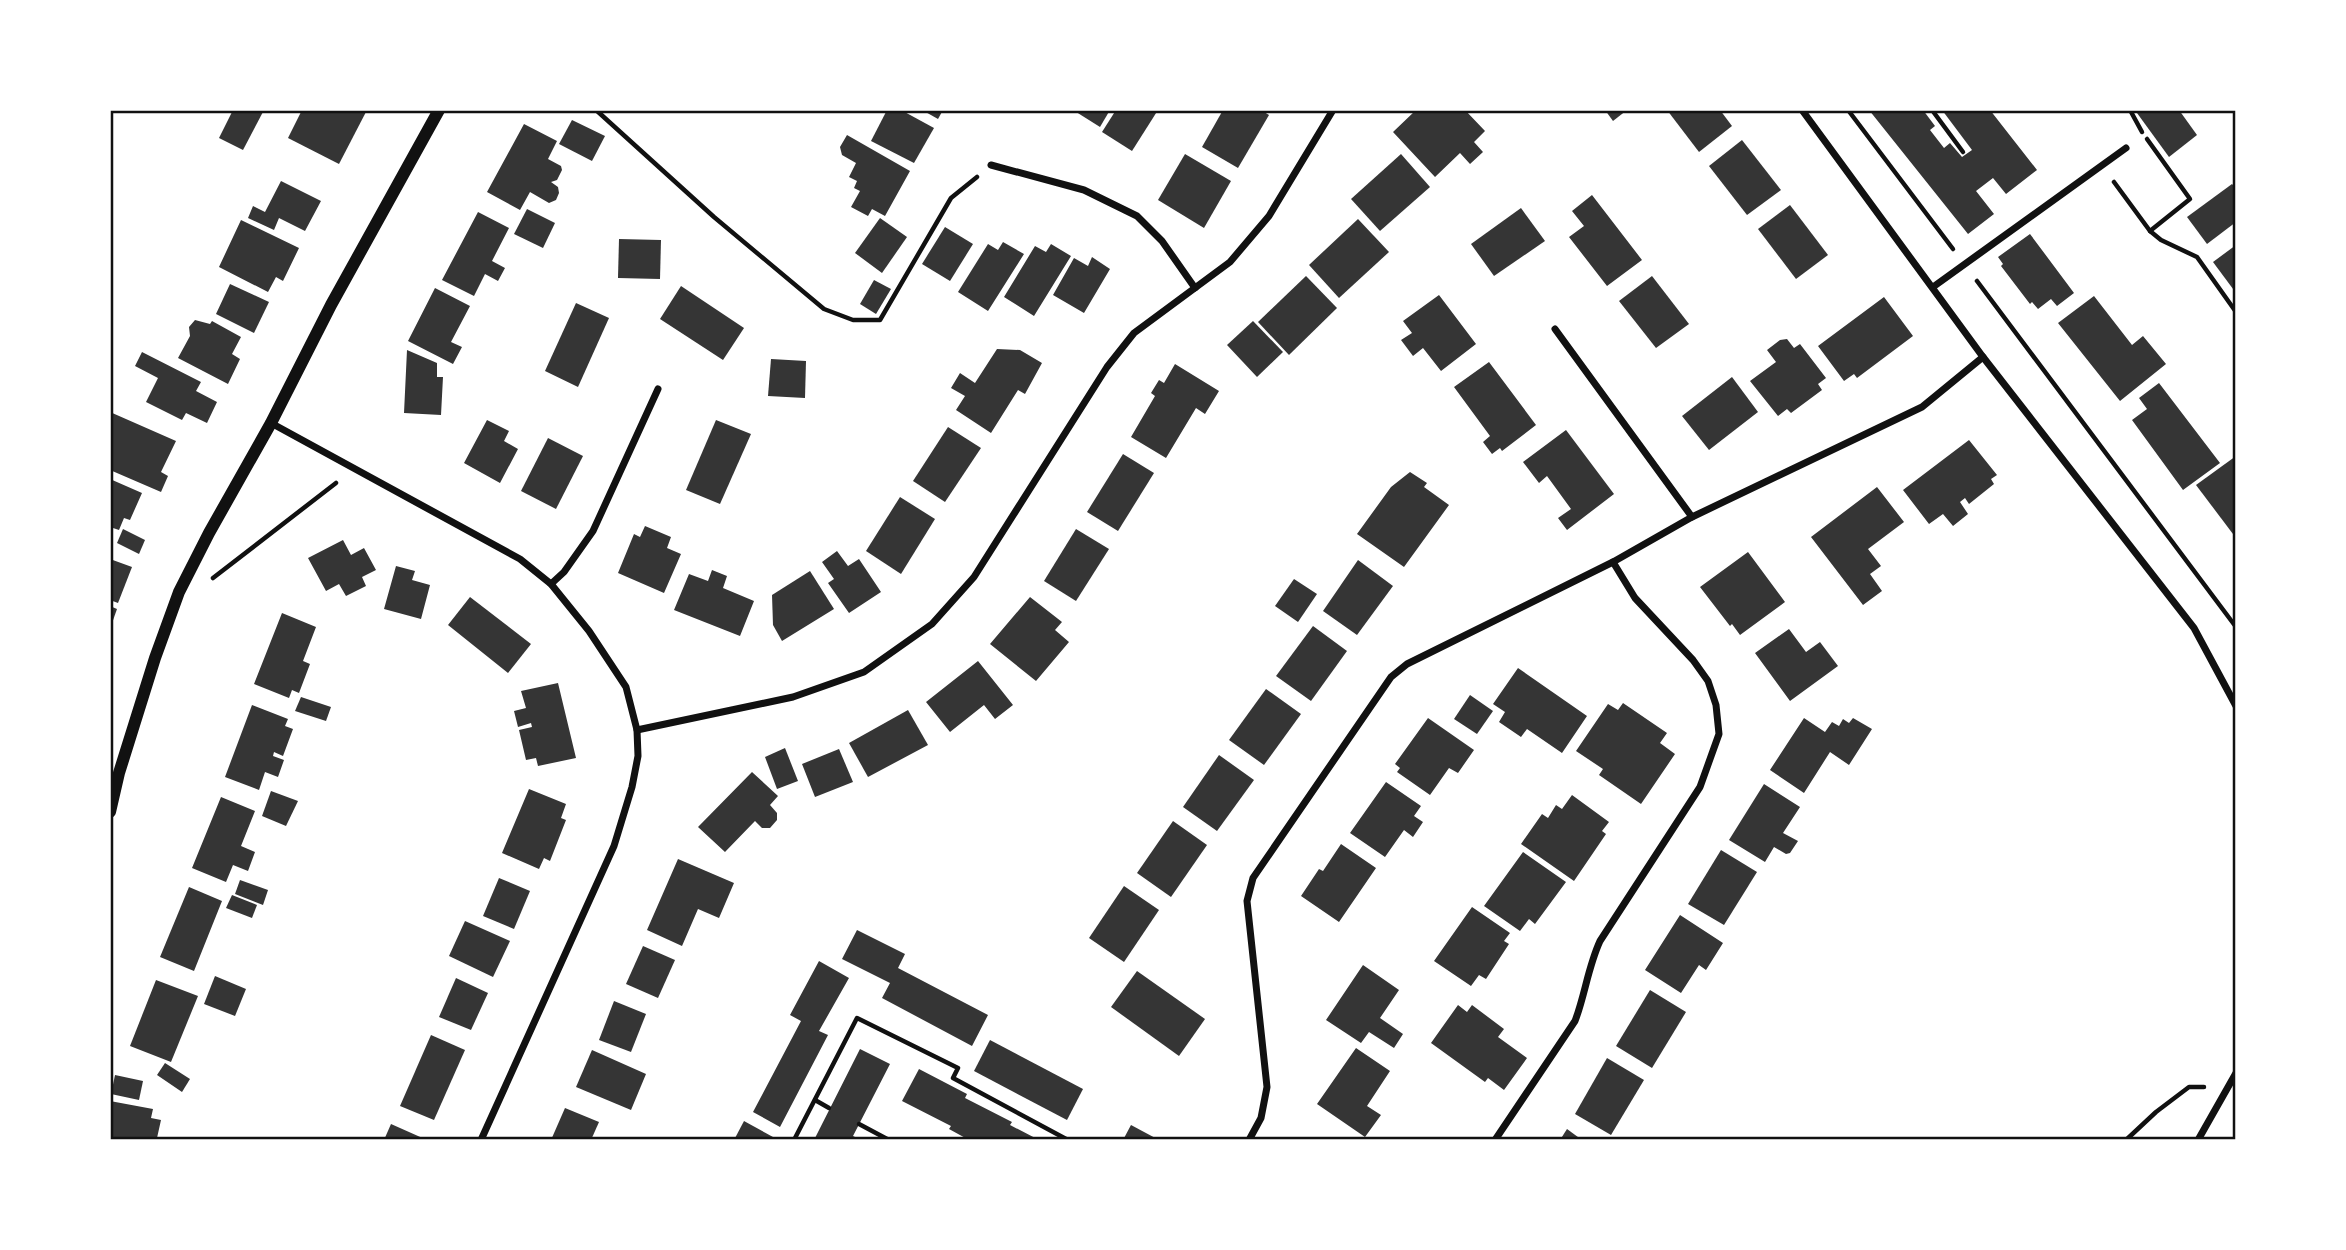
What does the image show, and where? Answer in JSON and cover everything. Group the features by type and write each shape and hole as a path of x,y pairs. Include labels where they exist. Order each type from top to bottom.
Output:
{"street":[{"path":"110,812 119,773 155,658 179,593 331,305 439,110"},
{"path":"637,730 793,697 864,672 932,624 974,577 1107,367 1134,333 1230,262 1269,216 1333,110"},
{"path":"1802,110 1983,357 2194,628 2236,706"},
{"path":"1933,286 2126,148"},
{"path":"991,165 1084,190 1137,216 1163,241 1195,288"},
{"path":"1555,329 1692,517"},
{"path":"1250,1140 1261,1118 1267,1087 1247,901 1253,877 1391,677 1407,664 1614,562 1692,517 1922,407 1983,357"},
{"path":"551,584 564,572 593,531 658,389"},
{"path":"271,423 520,559 551,584 589,631 626,687 637,730 638,756 632,787 614,846 481,1140"},
{"path":"1495,1140 1575,1021 1593,957 1600,942 1700,787 1719,734 1716,705 1708,681 1693,660 1635,598 1614,562"},
{"path":"2199,1140 2236,1073"}],"path":[{"path":"596,110 714,217 824,309 853,320 880,320 951,198 991,165"},
{"path":"1848,110 2236,627"},
{"path":"1932,110 1963,152"},
{"path":"2130,110 2140,130 2190,199 2150,231"},
{"path":"2102,165 2150,231 2161,240 2197,257 2236,312"},
{"path":"179,593 218,576 353,469"},
{"path":"794,1140 858,1018 958,1068 953,1078 1068,1140"},
{"path":"2126,1140 2156,1112 2189,1087 2228,1087"},
{"path":"814,1100 829,1108"},
{"path":"859,1124 889,1140"}],"building":[{"path":"233,110 264,110 243,150 219,138"},
{"path":"302,110 367,110 339,164 288,138"},
{"path":"887,110 901,110 934,128 914,163 871,141"},
{"path":"922,110 943,110 938,119"},
{"path":"1073,110 1110,110 1100,127"},
{"path":"1116,110 1158,110 1132,151 1102,132"},
{"path":"1223,110 1261,110 1269,115 1238,168 1202,147"},
{"path":"1416,110 1465,110 1485,131 1474,142 1483,152 1470,164 1460,153 1435,177 1393,132"},
{"path":"1605,110 1627,110 1613,121"},
{"path":"1667,110 1720,110 1732,126 1699,152"},
{"path":"1869,110 1923,110 1935,126 1930,130 1944,148 1950,143 1962,157 1972,150 1942,110 1990,110 2037,170 2006,194 1993,178 1976,191 1994,214 1968,234"},
{"path":"2139,110 2179,110 2197,135 2169,157 2137,113"},
{"path":"572,120 605,136 592,161 559,144"},
{"path":"524,124 557,141 548,159 561,166 562,170 557,180 551,182 558,187 556,200 549,203 530,192 520,210 487,192"},
{"path":"847,135 910,171 885,216 872,209 868,216 851,207 860,191 854,188 857,181 849,177 856,163 842,155 840,147"},
{"path":"1742,140 1781,190 1747,215 1709,166"},
{"path":"1185,154 1231,181 1204,228 1158,200"},
{"path":"1401,154 1430,187 1380,231 1351,199"},
{"path":"281,181 321,201 305,231 279,218 274,230 248,218 253,206 265,212"},
{"path":"2232,184 2236,188 2236,222 2207,244 2187,217"},
{"path":"1592,195 1642,260 1607,286 1569,237 1584,226 1572,211"},
{"path":"1790,205 1828,255 1796,279 1758,229"},
{"path":"1521,208 1545,241 1494,276 1471,244"},
{"path":"527,209 555,223 543,248 514,234"},
{"path":"478,212 509,228 492,261 505,268 498,281 485,274 474,296 442,280"},
{"path":"880,218 907,237 882,273 855,253"},
{"path":"1358,219 1389,252 1339,298 1309,265"},
{"path":"241,220 299,248 283,281 276,277 268,292 219,267"},
{"path":"945,227 973,244 950,281 922,264"},
{"path":"2030,234 2074,293 2057,306 2051,299 2038,309 2032,302 2030,304 2001,266 2003,264 1998,257"},
{"path":"619,239 661,240 660,279 618,278"},
{"path":"1003,242 1024,254 988,311 958,292 988,244 998,250"},
{"path":"1051,244 1071,256 1034,316 1004,297 1035,246 1046,252"},
{"path":"2236,245 2236,293 2213,262"},
{"path":"1092,257 1110,269 1084,313 1053,295 1074,258 1088,266"},
{"path":"1306,276 1337,308 1289,355 1258,322"},
{"path":"1652,276 1689,324 1656,348 1619,301"},
{"path":"874,280 891,289 876,314 860,304"},
{"path":"230,284 269,302 254,333 216,314"},
{"path":"681,286 744,328 723,360 660,319"},
{"path":"435,288 470,306 451,342 462,347 453,364 408,341"},
{"path":"1439,295 1476,344 1441,371 1423,348 1413,356 1401,340 1412,333 1403,321"},
{"path":"2094,296 2132,345 2143,336 2166,364 2120,401 2058,323"},
{"path":"1884,297 1913,336 1857,378 1854,374 1844,381 1818,346"},
{"path":"576,303 609,318 578,387 545,371"},
{"path":"195,320 210,324 212,321 241,337 232,354 240,359 228,384 178,358 190,336 189,327"},
{"path":"1253,321 1283,352 1257,377 1227,345"},
{"path":"1787,339 1794,348 1800,344 1826,378 1818,384 1822,390 1791,413 1787,409 1778,416 1750,381 1776,362 1767,350 1780,340"},
{"path":"997,349 1020,350 1042,363 1025,394 1018,390 991,433 956,410 965,396 951,388 960,373 975,383"},
{"path":"407,350 437,363 437,377 443,377 441,415 404,413"},
{"path":"142,352 201,382 196,391 217,402 207,423 186,413 182,420 146,402 158,378 135,366"},
{"path":"771,359 806,361 805,398 768,396"},
{"path":"1489,362 1536,425 1502,451 1500,448 1492,454 1483,442 1490,436 1454,387"},
{"path":"1175,364 1219,391 1205,414 1196,408 1166,458 1131,437 1155,396 1151,393 1159,380 1164,383"},
{"path":"1732,377 1758,412 1709,450 1682,416"},
{"path":"2159,383 2220,463 2183,490 2132,420 2147,409 2139,398"},
{"path":"110,412 176,441 161,472 168,476 161,492 110,470"},
{"path":"487,420 509,431 504,441 518,449 500,483 464,463"},
{"path":"716,420 751,434 720,504 686,490"},
{"path":"948,427 981,448 945,502 913,481"},
{"path":"1566,430 1614,494 1567,530 1558,518 1571,509 1547,476 1539,483 1523,462"},
{"path":"548,438 583,456 556,509 521,491"},
{"path":"1969,440 1997,475 1991,479 1994,484 1969,504 1965,498 1960,502 1968,514 1953,526 1943,514 1929,524 1903,490"},
{"path":"1123,454 1154,473 1118,531 1087,512"},
{"path":"2236,456 2236,538 2196,485"},
{"path":"1410,472 1427,483 1424,487 1449,505 1404,567 1357,534 1391,487"},
{"path":"110,479 142,493 130,520 124,518 119,530 110,527"},
{"path":"1877,487 1904,522 1868,549 1881,566 1870,574 1882,591 1863,605 1811,537"},
{"path":"900,497 935,519 901,574 866,551"},
{"path":"645,526 671,537 667,548 681,554 664,593 618,573 634,534 640,537"},
{"path":"123,529 145,540 139,554 117,543"},
{"path":"1076,529 1109,549 1076,601 1044,581"},
{"path":"343,540 351,555 364,548 376,570 362,577 366,586 346,596 339,584 326,591 308,558"},
{"path":"837,551 848,566 859,559 881,592 849,613 828,583 834,579 822,562"},
{"path":"1748,552 1785,602 1740,635 1700,587"},
{"path":"110,559 132,567 118,603 110,600"},
{"path":"1358,560 1393,586 1357,635 1323,611"},
{"path":"396,566 415,571 412,580 430,585 421,619 384,609"},
{"path":"712,570 727,576 723,588 754,601 740,636 674,610 689,574 708,581"},
{"path":"810,571 834,609 782,641 773,625 772,595"},
{"path":"1294,579 1317,594 1298,622 1275,606"},
{"path":"470,597 531,644 508,673 448,625"},
{"path":"1030,597 1062,622 1055,630 1069,642 1036,681 990,644"},
{"path":"110,606 117,609 111,626 110,626"},
{"path":"282,613 316,627 303,661 310,664 299,693 292,690 289,698 254,684"},
{"path":"1313,626 1347,651 1311,701 1276,676"},
{"path":"1789,629 1806,652 1820,642 1838,666 1790,701 1755,653"},
{"path":"978,661 1013,705 995,719 984,705 950,732 926,702"},
{"path":"1518,668 1587,716 1562,753 1527,729 1521,737 1499,722 1505,712 1493,704"},
{"path":"558,683 576,758 538,766 536,758 526,760 519,730 532,727 531,723 518,727 514,711 526,708 521,691"},
{"path":"1266,689 1301,714 1264,765 1229,740"},
{"path":"1470,695 1493,711 1477,734 1454,719"},
{"path":"301,697 331,707 326,721 295,711"},
{"path":"1623,703 1667,733 1660,743 1675,754 1641,804 1599,775 1603,769 1576,751 1608,704 1618,710"},
{"path":"252,705 288,719 285,726 293,729 283,756 274,752 273,756 284,760 278,777 265,772 259,790 225,777"},
{"path":"908,710 928,745 868,777 849,743"},
{"path":"1428,718 1474,750 1458,773 1449,768 1430,795 1397,772 1400,768 1395,764"},
{"path":"1804,718 1825,732 1832,722 1839,726 1843,719 1849,723 1853,718 1872,729 1849,765 1830,752 1804,793 1770,770"},
{"path":"785,748 798,781 777,789 765,757"},
{"path":"839,749 853,782 815,797 802,764"},
{"path":"1219,755 1254,780 1217,831 1183,807"},
{"path":"752,772 778,796 770,805 777,813 777,820 770,828 762,828 755,821 725,852 698,827"},
{"path":"1386,782 1421,806 1414,816 1423,822 1413,837 1404,830 1385,857 1350,833"},
{"path":"1764,784 1800,807 1783,833 1798,841 1790,853 1786,854 1774,847 1765,862 1729,840"},
{"path":"529,789 566,804 561,818 566,820 550,861 544,858 539,869 502,853"},
{"path":"271,791 298,801 286,826 262,816"},
{"path":"1572,795 1609,822 1602,831 1606,834 1574,881 1521,844 1542,814 1548,818 1556,805 1562,809"},
{"path":"221,797 255,811 241,846 255,852 248,871 233,865 226,882 192,868"},
{"path":"1173,821 1207,845 1171,897 1137,873"},
{"path":"1341,844 1376,868 1339,922 1301,896 1319,869 1323,871"},
{"path":"1721,850 1757,872 1724,925 1688,904"},
{"path":"1523,852 1566,882 1535,924 1529,919 1520,931 1484,906"},
{"path":"678,859 734,883 719,918 698,909 682,946 647,930"},
{"path":"499,878 530,891 514,929 483,916"},
{"path":"240,880 268,890 263,905 235,894"},
{"path":"1124,886 1159,910 1124,962 1089,938"},
{"path":"189,887 222,901 194,971 160,957"},
{"path":"232,895 257,905 252,918 226,908"},
{"path":"1472,907 1510,933 1504,941 1509,944 1486,979 1479,975 1471,986 1434,961"},
{"path":"1680,915 1723,943 1706,970 1699,965 1681,993 1645,970"},
{"path":"465,921 510,941 493,977 449,956"},
{"path":"857,930 905,954 898,968 988,1015 972,1046 882,998 890,983 842,959"},
{"path":"643,946 675,960 658,998 626,984"},
{"path":"819,961 849,978 819,1031 828,1035 780,1127 753,1112 801,1021 790,1015"},
{"path":"1363,965 1399,990 1380,1018 1403,1034 1394,1048 1369,1032 1361,1043 1326,1020"},
{"path":"1137,971 1205,1019 1179,1056 1111,1007"},
{"path":"215,976 246,989 235,1016 204,1004"},
{"path":"456,978 488,993 471,1030 439,1017"},
{"path":"156,980 198,996 171,1062 130,1046"},
{"path":"1650,990 1686,1012 1652,1068 1616,1046"},
{"path":"614,1001 646,1014 631,1052 599,1040"},
{"path":"1458,1005 1467,1012 1472,1005 1504,1029 1498,1037 1527,1058 1504,1090 1488,1078 1485,1082 1431,1043"},
{"path":"431,1035 465,1050 434,1120 400,1106"},
{"path":"990,1040 1083,1089 1067,1120 974,1071"},
{"path":"1356,1048 1390,1071 1367,1106 1381,1115 1365,1137 1317,1104"},
{"path":"860,1049 890,1064 853,1136 861,1140 814,1140"},
{"path":"592,1050 646,1074 631,1110 576,1087"},
{"path":"1607,1058 1644,1080 1611,1135 1575,1114"},
{"path":"165,1063 190,1079 182,1092 157,1075"},
{"path":"919,1069 967,1094 965,1098 1012,1122 1010,1125 1039,1140 969,1140 949,1129 951,1126 902,1101"},
{"path":"115,1075 143,1081 139,1100 111,1094"},
{"path":"110,1101 153,1109 151,1118 161,1120 157,1138 159,1140 110,1140"},
{"path":"565,1108 599,1122 591,1140 551,1140"},
{"path":"744,1121 773,1137 772,1140 734,1140"},
{"path":"391,1124 427,1140 384,1140"},
{"path":"1131,1125 1159,1140 1123,1140"},
{"path":"1567,1129 1582,1140 1560,1140"}]}
